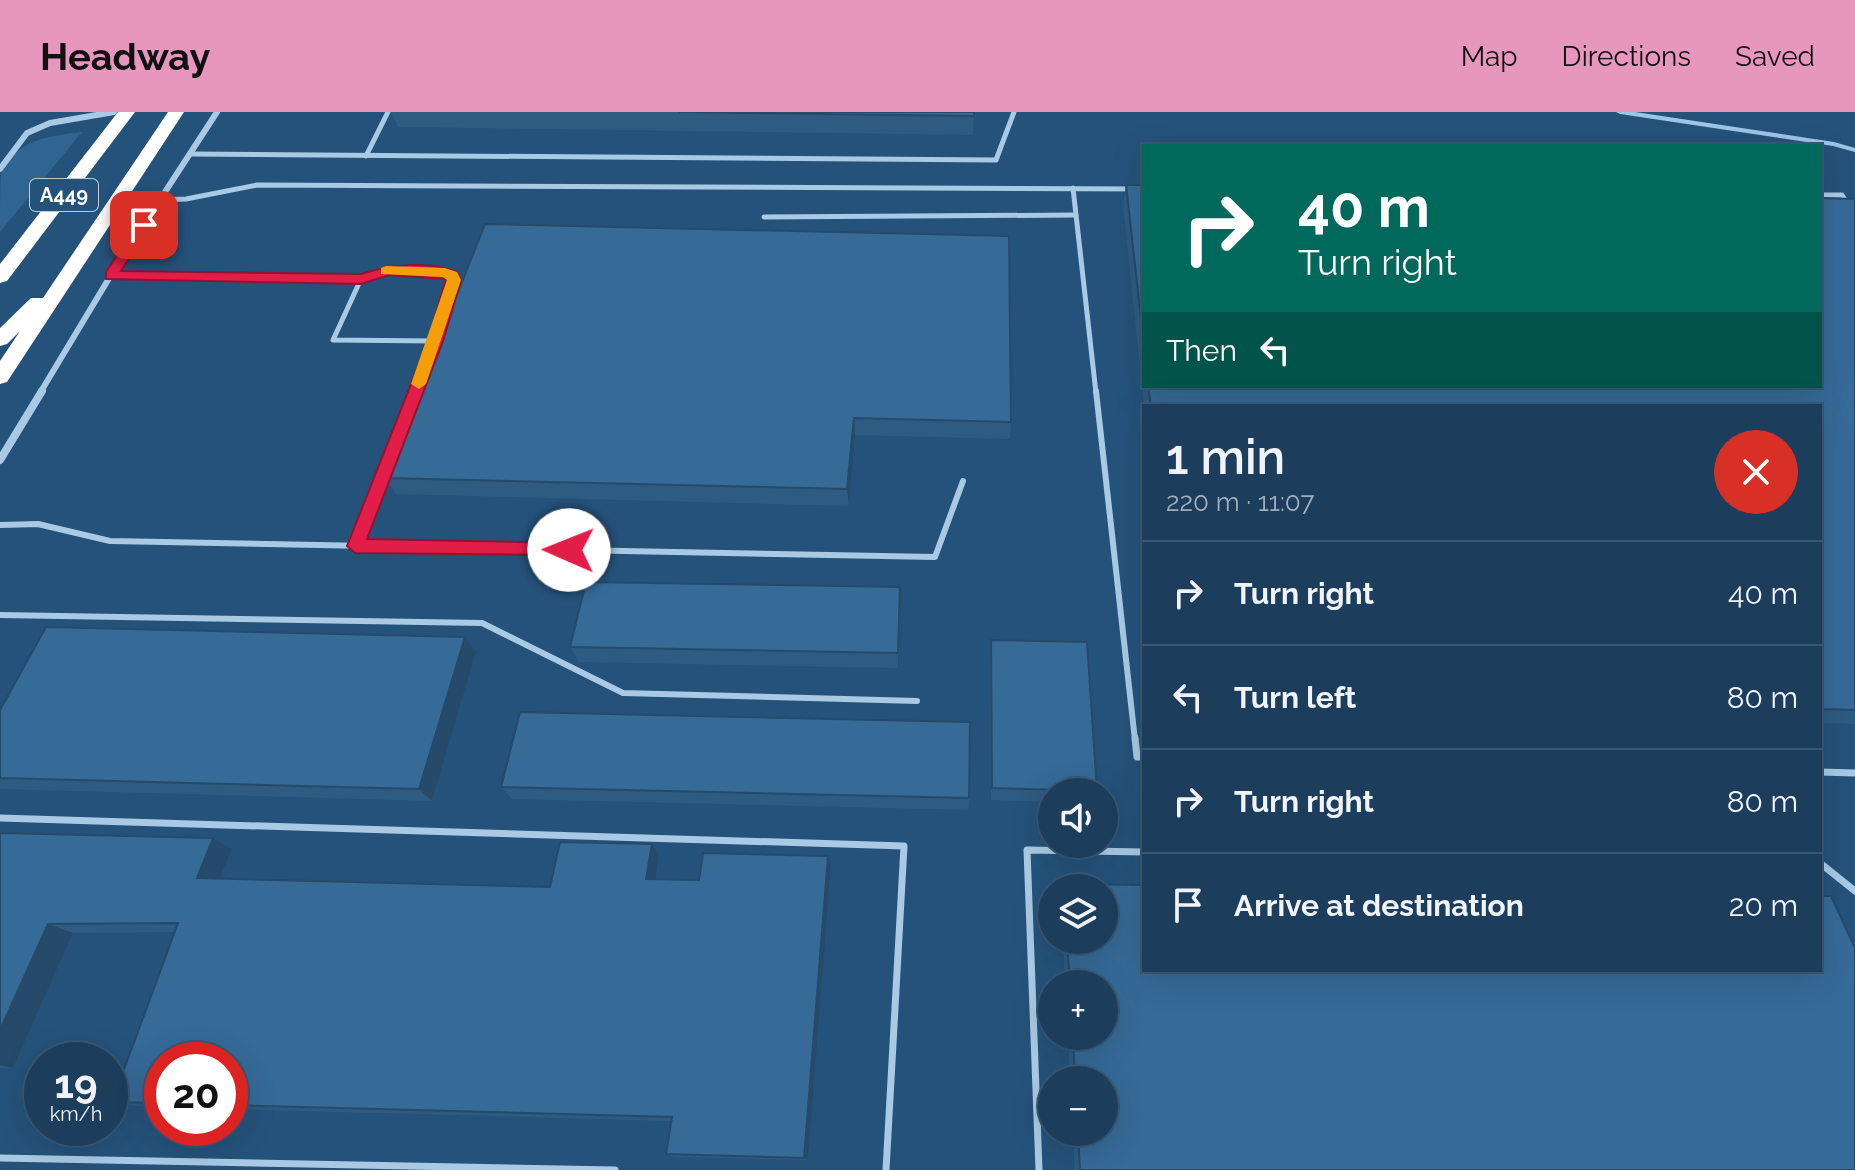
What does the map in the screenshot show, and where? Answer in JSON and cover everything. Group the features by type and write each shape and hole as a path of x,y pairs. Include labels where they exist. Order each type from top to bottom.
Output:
{"highway":[{"name":"A449","path":"0,277 127,112"},
{"name":"A449","path":"0,377 176,112"},
{"path":"0,339 71,270"}],"street":[{"path":"0,169 27,133 50,123 114,112"},
{"path":"0,460 111,275 217,112"}],"lane":[{"path":"366,156 388,112"},
{"path":"190,154 996,160 1014,112"},
{"path":"160,200 186,199 257,185 1142,189"},
{"path":"1073,188 1137,757 1142,757"},
{"path":"1822,195 1842,195 1855,215"},
{"path":"764,217 1076,215"},
{"path":"111,275 361,279 388,271 445,273 452,276 454,280 435,341 355,546"},
{"path":"361,279 333,340 435,341"},
{"path":"0,525 38,524 110,541 935,557 963,481"},
{"path":"0,615 482,623 623,693 917,701"},
{"path":"1822,772 1855,773"},
{"path":"0,818 904,846 886,1170"},
{"path":"1039,1170 1027,850 1142,852"},
{"path":"1822,865 1855,891"},
{"path":"0,1158 615,1170"}],"shaded area":[{"path":"82,132 0,232 1,174 7,163 34,142"}],"building":[{"path":"679,112 974,112 974,116"},
{"path":"1126,185 1142,185 1142,327"},
{"path":"1822,198 1855,199 1855,710 1822,709 1822,404 1151,404 1148,388 1822,388"},
{"path":"485,224 1009,236 1011,422 854,418 847,489 384,478"},
{"path":"586,582 900,587 898,653 570,647"},
{"path":"46,627 465,637 419,789 0,778 0,710"},
{"path":"991,640 1087,642 1096,778 1038,778 1038,789 992,788"},
{"path":"520,712 970,722 969,798 501,787"},
{"path":"0,833 213,838 197,878 550,887 560,842 652,844 646,879 699,880 703,853 828,856 804,1158 666,1154 672,1117 248,1105 248,1042 144,1042 144,1103 128,1102 128,1059 178,923 48,924 0,1030"},
{"path":"1118,885 1142,885 1142,972 1822,972 1822,896 1831,896 1855,948 1855,1170 1080,1170 1079,1146 1118,1146 1118,1066 1074,1066 1074,1050 1118,1050 1118,970 1069,970 1068,954 1118,954"}],"waterway":[{"path":"1620,112 1834,144 1855,150"}],"slow traffic":[{"path":"386,271 445,273 454,280 419,384"}],"route":[{"path":"144,225 111,275 361,279 388,271 445,273 452,276 454,280 435,341 355,546 569,550"}]}
